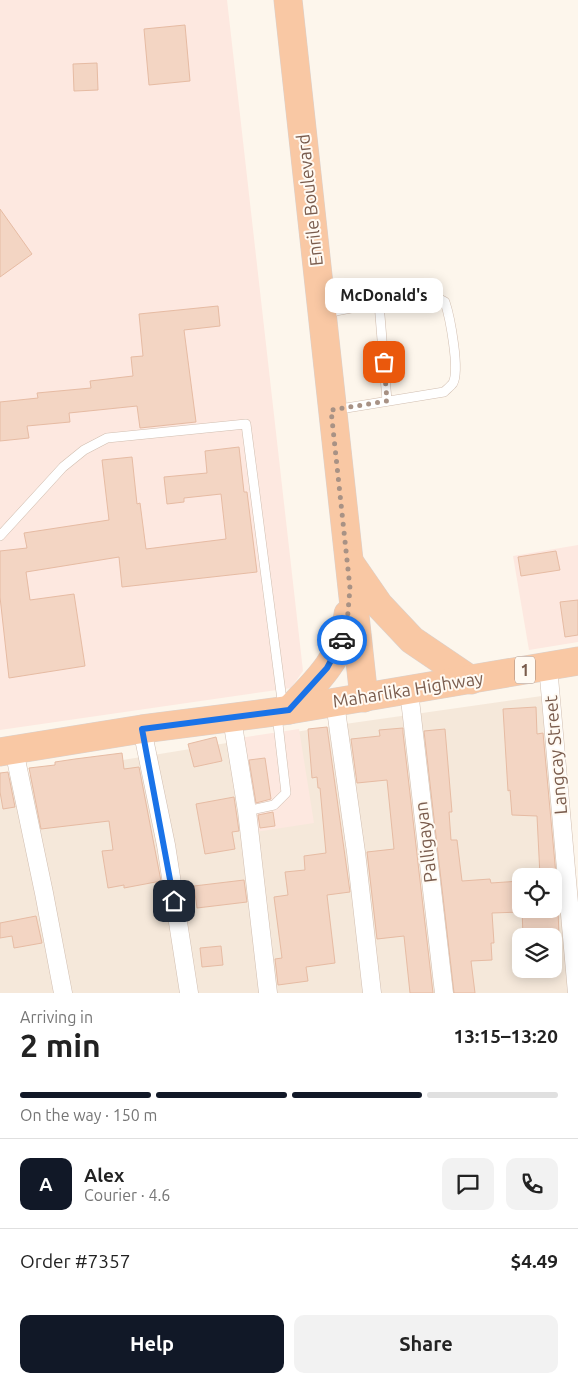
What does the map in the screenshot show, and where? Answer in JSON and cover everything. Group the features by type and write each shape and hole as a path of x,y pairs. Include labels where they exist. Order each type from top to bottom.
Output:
{"highway":[{"name":"Enrile Boulevard","path":"288,0 350,588 364,698"},
{"path":"347,559 379,605 412,640 471,680"},
{"path":"283,711 327,668 340,648 347,624 350,588"},
{"name":"Maharlika Highway","path":"7,751 142,729 232,719 335,703 578,661"}],"street":[{"name":"Langcay Street","path":"548,666 577,993"},
{"name":"Palligayan","path":"409,691 444,993"},
{"path":"335,703 356,852 372,993"},
{"path":"232,719 247,810 268,993"},
{"path":"142,729 166,845 189,993"},
{"path":"7,751 44,894 63,993"}],"lane":[{"path":"322,314 419,295 434,296 445,302 449,314 455,371 453,383 444,392 331,410"},
{"path":"378,303 387,401"},
{"path":"0,536 63,467 84,450 107,438 246,424 283,711 286,793 280,803 247,810"}],"shaded area":[{"path":"0,0 227,0 303,671 291,688 0,730"},
{"path":"578,545 578,642 529,650 513,556"},
{"path":"549,695 577,993 0,993 0,780 338,725"},
{"path":"299,729 314,823 255,832 240,738"}],"building":[{"path":"185,25 190,81 149,85 144,29"},
{"path":"97,63 98,90 74,91 73,64"},
{"path":"0,209 32,254 0,277"},
{"path":"218,306 220,326 184,330 196,422 140,428 137,406 69,413 70,422 27,426 29,438 0,441 0,402 38,398 37,393 91,388 90,381 133,376 131,357 143,356 139,314"},
{"path":"239,447 244,492 247,492 257,572 122,587 119,557 26,572 30,600 74,594 85,666 9,678 0,597 0,551 27,548 24,533 109,520 102,460 132,457 137,504 140,503 146,549 226,539 221,494 184,498 184,502 167,504 164,477 207,473 205,451"},
{"path":"556,551 560,570 521,576 518,557"},
{"path":"578,600 578,635 565,637 560,602"},
{"path":"536,707 537,734 543,733 555,868 540,868 537,816 512,815 510,790 508,791 503,709"},
{"path":"327,727 350,892 327,895 335,963 306,967 308,981 278,985 275,959 282,958 274,897 288,895 285,872 305,870 304,856 326,853 320,788 318,788 317,777 312,778 308,729"},
{"path":"403,728 433,993 410,993 404,936 377,939 367,852 394,849 387,780 357,783 351,739 380,736 379,730"},
{"path":"445,729 452,812 449,812 451,840 457,840 462,881 490,879 491,883 512,882 512,912 492,913 494,943 491,943 492,960 471,961 475,993 454,993 424,731"},
{"path":"216,737 222,761 194,767 188,744"},
{"path":"122,753 124,769 139,767 161,881 124,888 124,885 108,888 102,851 113,850 109,821 41,829 29,768 55,765 55,762"},
{"path":"265,758 271,799 256,803 249,760"},
{"path":"8,772 15,807 3,809 0,792 0,773"},
{"path":"234,797 239,831 232,832 235,849 205,854 196,804"},
{"path":"273,812 275,826 260,828 258,815"},
{"path":"244,880 247,902 197,908 194,886"},
{"path":"36,916 42,943 14,948 12,936 0,938 0,923"},
{"path":"522,918 558,918 559,928 523,928"},
{"path":"221,946 223,965 202,967 200,948"}],"way so far":[{"path":"342,640 347,624 350,588 331,410 387,401 384,362"}],"place":[{"name":"McDonald's","path":"384,362"}],"route":[{"path":"174,901 166,845 142,729 232,719 289,710 327,668 340,648 342,640"}]}
